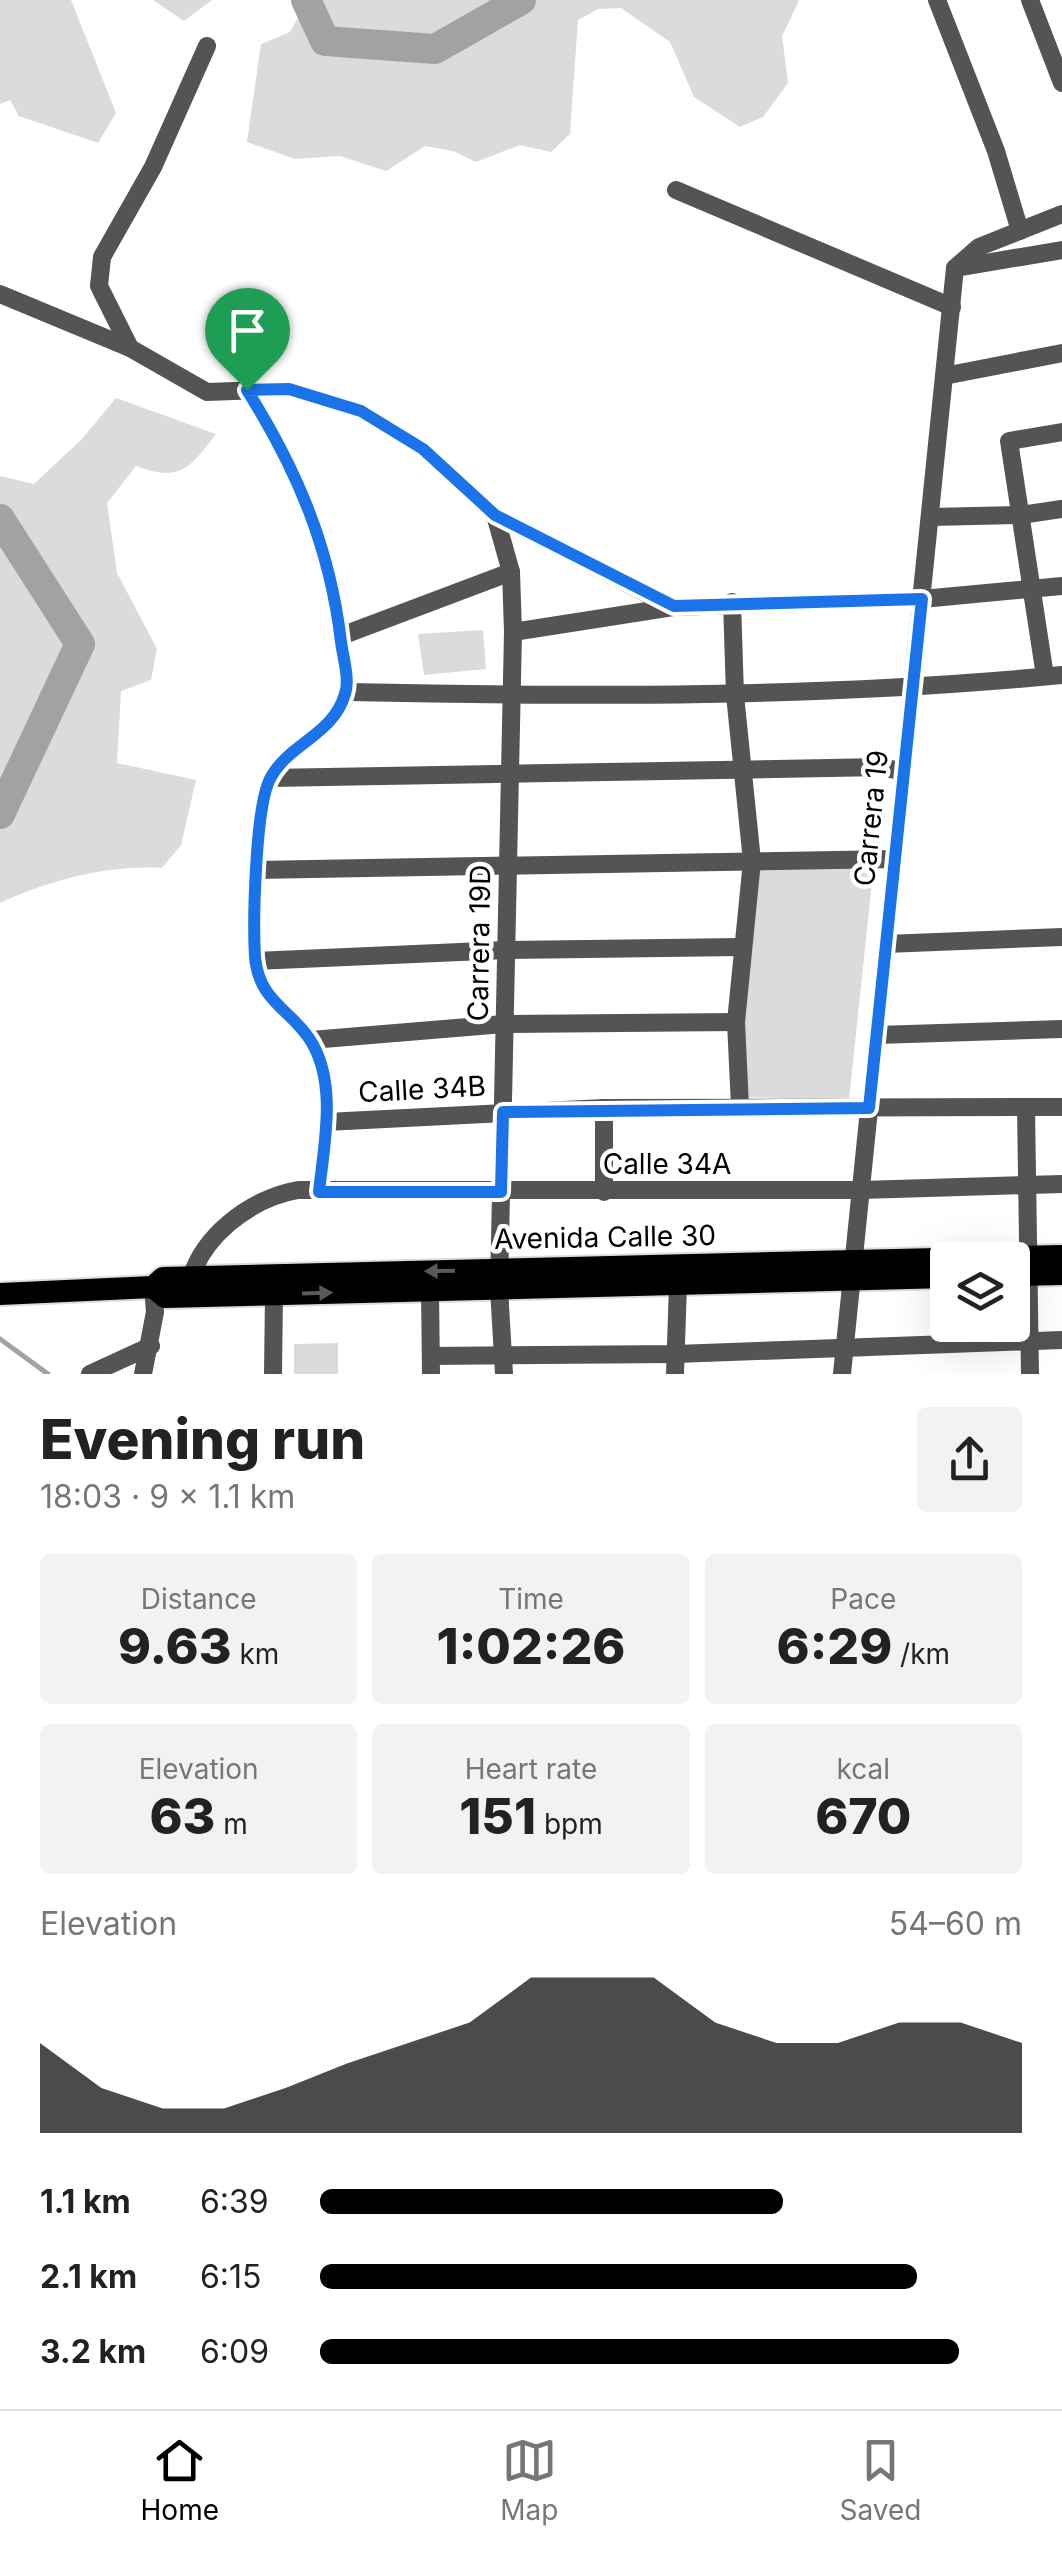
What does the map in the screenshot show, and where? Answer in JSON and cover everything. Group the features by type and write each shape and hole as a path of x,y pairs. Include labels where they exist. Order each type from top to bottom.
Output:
{"main road":[{"name":"Avenida Calle 30","path":"1030,1266 1062,1256"},
{"name":"Avenida Calle 30","path":"0,1294 153,1287 166,1297 189,1287 930,1270"},
{"name":"Avenida Calle 30","path":"1030,1270 1062,1274"},
{"name":"Avenida Calle 30","path":"189,1287 274,1294 430,1290 499,1279 678,1284 852,1271 930,1276"}],"street":[{"path":"937,0 996,152 1020,231"},
{"path":"1030,0 1062,83"},
{"path":"130,348 98,286 102,257 152,167 207,46"},
{"path":"676,190 952,308"},
{"path":"955,268 979,247 1062,214"},
{"path":"955,268 1062,250"},
{"name":"Carrera 19","path":"842,1374 955,268"},
{"path":"0,294 130,348 207,392 289,389 361,411 423,449 495,515 674,606"},
{"path":"944,376 1062,353"},
{"path":"247,390 282,446 314,516 327,556 347,692 331,724 270,778 254,870 256,962 269,998 311,1040 324,1072 326,1122 319,1192"},
{"path":"347,692 735,696 912,690 1054,676 1032,591 1010,441 1062,432"},
{"path":"930,518 1021,515 1062,509"},
{"name":"Carrera 19D","path":"495,515 511,572 513,632 499,1279 504,1365"},
{"path":"340,636 511,572"},
{"path":"513,632 674,606 922,599 1062,586"},
{"path":"732,602 735,696 752,861 736,1022 740,1107"},
{"path":"270,778 742,768 882,767 904,772"},
{"path":"254,870 895,860"},
{"path":"886,944 1062,937"},
{"path":"256,962 506,950 742,947"},
{"path":"311,1040 504,1024 736,1022"},
{"path":"876,1035 1062,1029"},
{"path":"1023,1242 1026,1107"},
{"path":"604,1108 604,1192"},
{"name":"Calle 34B","path":"326,1122 604,1108 1062,1108"},
{"name":"Calle 34A","path":"189,1287 229,1223 272,1194 860,1190 1062,1184"},
{"path":"675,1374 678,1284"},
{"path":"143,1374 151,1346 153,1287"},
{"path":"430,1290 431,1365 504,1365 976,1342"},
{"path":"273,1374 274,1294"},
{"path":"1030,1340 1062,1340"},
{"path":"1029,1342 1030,1374"},
{"path":"90,1374 151,1346"}],"shaded area":[{"path":"0,0 71,0 116,113 98,143 19,116 10,100 0,104"},
{"path":"153,0 212,0 184,21"},
{"path":"308,0 798,3 782,36 788,83 763,117 740,127 694,97 670,42 621,8 598,9 578,20 570,134 551,152 520,145 476,162 453,151 425,146 386,171 340,156 295,159 247,142 261,44 290,32"},
{"path":"116,398 216,434 183,469 163,473 136,466 107,503 117,573 157,649 151,680 121,691 117,763 196,780 181,845 162,868 120,869 79,876 0,903 0,476 34,484 82,439"},
{"path":"483,630 486,669 424,675 418,634"},
{"path":"874,863 849,1100 741,1097 750,869"},
{"path":"338,1343 338,1374 294,1374 294,1344"}],"waterway":[{"path":"306,0 325,41 435,49 521,0"},
{"path":"0,519 80,644 0,814"},
{"path":"0,1339 48,1374"}],"route":[{"path":"289,389 361,411 423,449 495,515 674,606 922,599 869,1108 503,1112 501,1192 319,1192 326,1122 324,1072 311,1040 269,998 256,962 254,870 270,778 331,724 347,692 327,556 314,516 282,446 247,390 289,389"}]}
